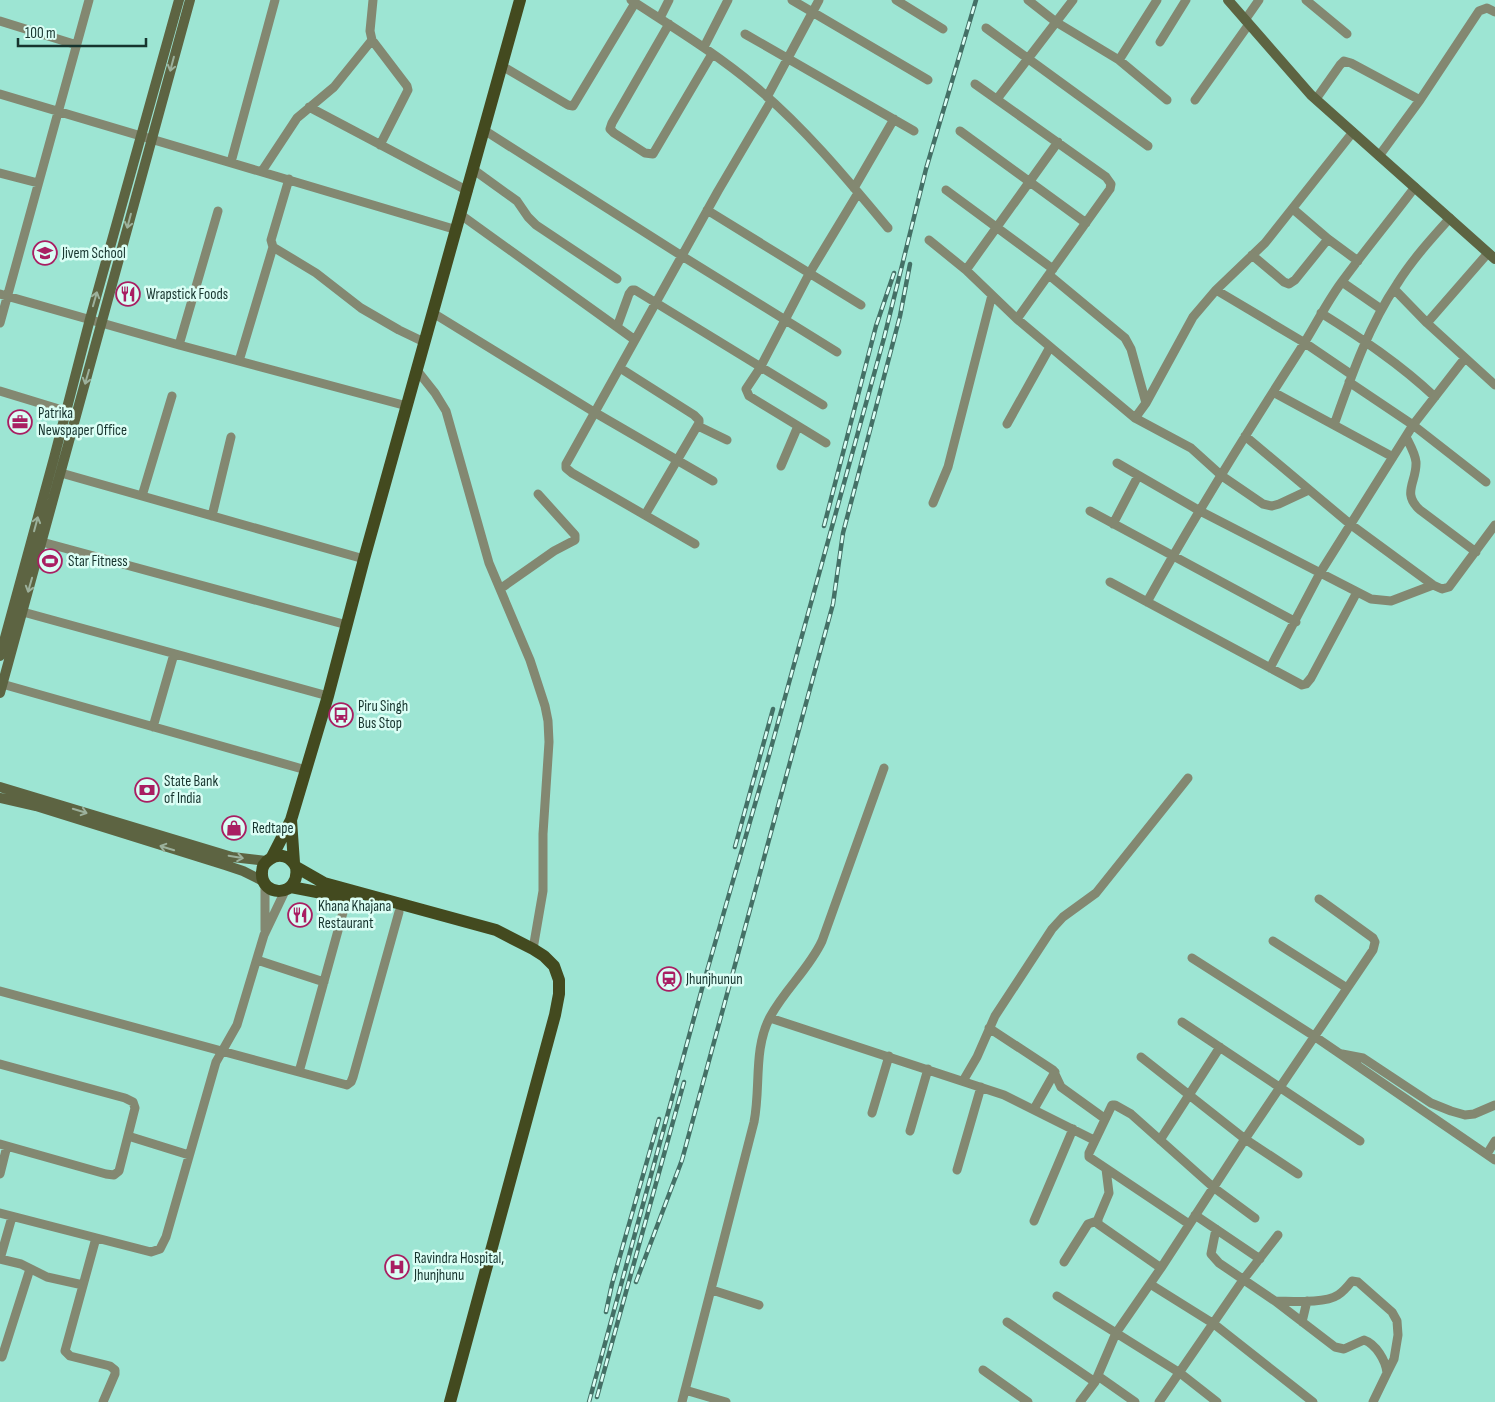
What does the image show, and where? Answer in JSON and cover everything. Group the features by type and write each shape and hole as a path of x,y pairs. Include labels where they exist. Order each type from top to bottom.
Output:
{"main road":[{"path":"510,937 495,939 347,898 288,889 274,891 264,883 262,874 263,867 291,820 328,696 416,369 474,170 520,0"},
{"path":"288,889 295,881 297,874 291,820"},
{"path":"269,859 276,856 286,857 295,865 324,883 496,930 544,956 554,966 560,980 555,1015 450,1402"}],"street":[{"path":"0,323 4,295 38,183 89,0"},
{"path":"179,0 102,322 1,688 153,727 306,770"},
{"path":"0,656 90,319 190,0"},
{"path":"231,162 274,0"},
{"path":"373,0 370,31 372,40 407,86 408,90 380,145"},
{"path":"660,18 669,0"},
{"path":"704,47 728,0"},
{"path":"792,0 928,80"},
{"path":"695,544 566,468 567,460 769,99 788,58 819,0"},
{"path":"896,0 943,28"},
{"path":"1028,0 1056,22 1120,60 1167,100"},
{"path":"997,99 1073,0"},
{"path":"1120,60 1157,0"},
{"path":"1160,42 1186,0"},
{"path":"1228,0 1288,70 1316,99 1492,256 1427,323"},
{"path":"1195,100 1247,22 1259,0"},
{"path":"1306,0 1347,34"},
{"path":"502,66 568,105 573,106 633,1 704,47 769,99 835,165 888,228"},
{"path":"1380,156 1479,11 1487,8 1495,12"},
{"path":"0,21 77,45"},
{"path":"669,24 612,123 610,129 614,133 646,153 652,154 712,54"},
{"path":"986,28 1148,146"},
{"path":"745,34 914,131"},
{"path":"262,171 297,118 334,87 372,40"},
{"path":"1316,99 1344,62 1351,63 1420,100"},
{"path":"975,84 1106,177 1112,184 1110,190 1017,319"},
{"path":"0,94 457,230"},
{"path":"309,107 468,191"},
{"path":"826,443 747,394 747,387 760,368 894,119"},
{"path":"484,130 837,352"},
{"path":"960,131 1086,223"},
{"path":"1136,418 1193,317 1216,290 1265,243 1353,132"},
{"path":"966,270 1058,142"},
{"path":"474,170 517,201 536,225 617,279"},
{"path":"0,173 38,183"},
{"path":"239,361 273,247 271,240 289,179"},
{"path":"1147,602 1245,436 1305,343 1321,313 1342,282 1415,187"},
{"path":"946,190 997,227 1125,338 1131,349 1146,403"},
{"path":"1293,209 1328,239 1358,261"},
{"path":"707,210 861,305"},
{"path":"179,345 218,211"},
{"path":"461,215 635,340"},
{"path":"1334,424 1366,341 1381,309 1409,266 1450,218"},
{"path":"1252,255 1284,282 1289,284 1295,280 1328,239"},
{"path":"929,240 966,270 1017,319 1136,418 1191,448 1222,476 1267,506 1279,504 1309,490"},
{"path":"273,247 304,265 381,320 424,342"},
{"path":"1342,282 1381,309"},
{"path":"1394,289 1427,323 1495,385"},
{"path":"617,328 632,290 637,291 823,405"},
{"path":"1216,290 1305,343 1486,482"},
{"path":"934,503 948,467 992,294"},
{"path":"4,295 179,345 407,406"},
{"path":"433,313 594,412 713,481"},
{"path":"1321,313 1366,341 1415,378 1435,397"},
{"path":"1008,424 1050,347"},
{"path":"1270,668 1296,622 1320,573 1350,524 1413,425 1465,358"},
{"path":"620,368 699,420 698,426 645,516"},
{"path":"416,369 436,393 446,411 478,530 489,563 530,660 545,706 549,742 543,834 543,891 533,949"},
{"path":"0,391 76,414"},
{"path":"1273,392 1393,457"},
{"path":"142,496 172,396"},
{"path":"698,426 727,440"},
{"path":"782,466 798,426"},
{"path":"1245,436 1350,524 1433,585 1442,589 1449,587 1495,525"},
{"path":"212,516 231,437"},
{"path":"1406,437 1412,448 1416,463 1410,493 1412,502 1476,552"},
{"path":"1117,463 1200,511 1371,599 1391,601 1401,599 1433,585"},
{"path":"61,473 364,559"},
{"path":"1113,524 1138,476"},
{"path":"500,589 554,551 576,540 575,536 538,494"},
{"path":"1090,511 1296,622"},
{"path":"42,542 347,625"},
{"path":"1110,582 1302,685 1309,682 1357,592"},
{"path":"23,612 328,696"},
{"path":"153,727 174,654"},
{"path":"682,1402 754,1122 757,1108 759,1054 763,1035 770,1018 788,990 811,962 822,941 884,768"},
{"path":"963,1081 977,1057 995,1016 1058,921 1096,893 1188,778"},
{"path":"0,787 232,857 269,859"},
{"path":"0,798 36,806 244,871 264,883 264,935"},
{"path":"0,1214 151,1252 160,1249 166,1237 212,1074 222,1050 236,1026 264,935 288,889"},
{"path":"299,1072 347,898"},
{"path":"1080,1402 1096,1379 1116,1332 1161,1268 1245,1139 1373,950 1375,942 1371,936 1318,899"},
{"path":"0,991 346,1085 351,1082 399,912"},
{"path":"1273,941 1347,988"},
{"path":"1192,958 1314,1036 1495,1160"},
{"path":"257,960 324,982"},
{"path":"770,1018 1004,1095 1094,1140"},
{"path":"1182,1022 1360,1141"},
{"path":"989,1028 1055,1072 1061,1087 1104,1118"},
{"path":"1160,1140 1220,1048"},
{"path":"1339,1054 1363,1058 1431,1103 1451,1111 1465,1115 1492,1108"},
{"path":"872,1113 889,1056"},
{"path":"1141,1056 1245,1139 1298,1174"},
{"path":"0,1064 129,1100 134,1104 135,1108 119,1171 114,1175 3,1145 0,1174"},
{"path":"910,1131 928,1069"},
{"path":"1383,1071 1393,1091"},
{"path":"1034,1109 1055,1072"},
{"path":"958,1170 981,1087"},
{"path":"1189,1224 1089,1156 1094,1140 1110,1106 1116,1105 1131,1114 1213,1187 1255,1218"},
{"path":"1444,1126 1451,1111"},
{"path":"1034,1221 1073,1129"},
{"path":"128,1136 189,1155"},
{"path":"1487,1154 1495,1141"},
{"path":"1106,1169 1109,1193 1097,1221 1099,1226 1161,1268"},
{"path":"1195,1215 1260,1259"},
{"path":"12,1218 0,1259 21,1264 47,1277 83,1285"},
{"path":"1064,1262 1088,1224 1097,1221"},
{"path":"1216,1229 1211,1251 1212,1257 1340,1349 1347,1348 1364,1340 1370,1343 1382,1359 1387,1373"},
{"path":"1159,1402 1243,1280 1278,1235"},
{"path":"96,1238 65,1350 70,1356 110,1366 115,1370 103,1402"},
{"path":"2,1357 30,1269"},
{"path":"1275,1301 1307,1301 1337,1296 1354,1281 1392,1312 1397,1321 1398,1335 1394,1359 1373,1402"},
{"path":"1150,1284 1214,1324 1313,1402"},
{"path":"712,1290 759,1305"},
{"path":"1057,1296 1180,1373 1217,1402"},
{"path":"1302,1322 1307,1301"},
{"path":"1007,1322 1135,1402"},
{"path":"983,1370 1028,1402"},
{"path":"685,1390 726,1402"}],"railway":[{"path":"589,1402 703,985 768,759 884,338 926,169 976,0"},
{"path":"636,1282 682,1160 833,604 843,533 900,316 910,264"},
{"path":"824,526 876,326 894,273"},
{"path":"735,847 773,709"},
{"path":"597,1397 684,1082"},
{"path":"606,1312 612,1284 659,1119"}],"place":[{"name":"Jivem School","path":"45,253"},
{"name":"Wrapstick Foods","path":"128,294"},
{"name":"Patrika Newspaper Office","path":"20,422"},
{"name":"Star Fitness","path":"50,561"},
{"name":"Piru Singh Bus Stop","path":"341,715"},
{"name":"State Bank of India","path":"147,790"},
{"name":"Redtape","path":"234,828"},
{"name":"Khana Khajana Restaurant","path":"300,915"},
{"name":"Jhunjhunun","path":"669,979"},
{"name":"Ravindra Hospital, Jhunjhunu","path":"397,1267"}]}
